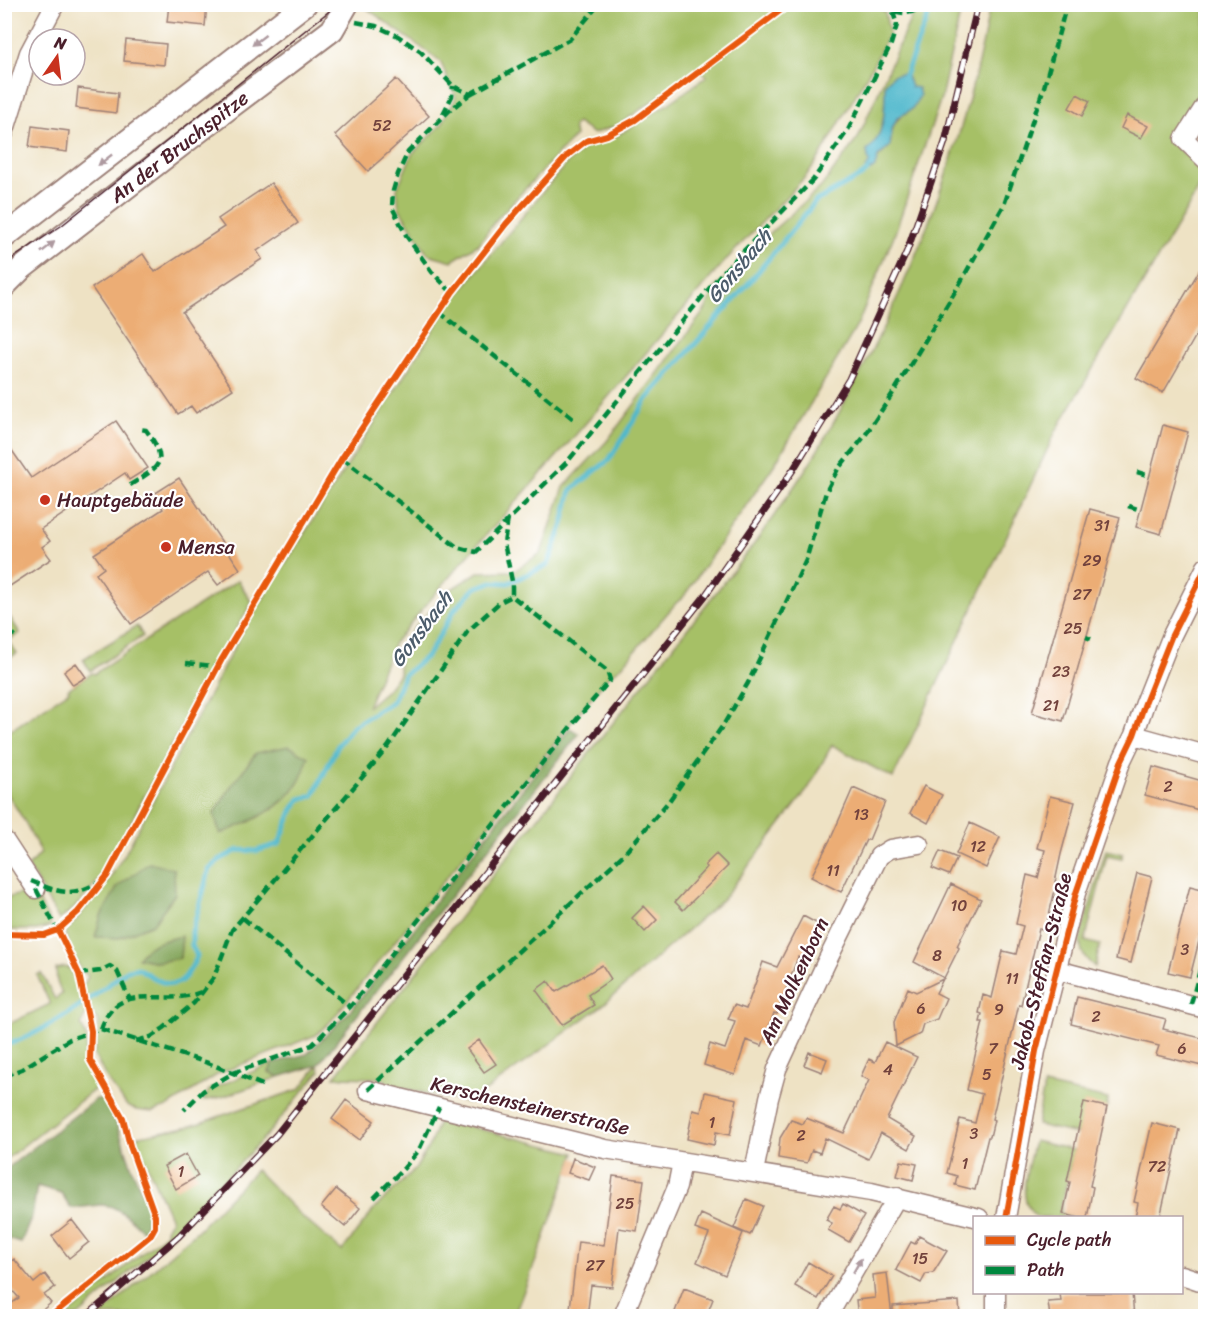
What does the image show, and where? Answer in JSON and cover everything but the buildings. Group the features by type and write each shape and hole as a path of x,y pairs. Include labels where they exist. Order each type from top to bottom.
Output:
{"main road":[{"name":"An der Bruchspitze","path":"4,286 22,268 332,30 347,4"},
{"name":"An der Bruchspitze","path":"7,231 305,5"},
{"path":"305,5 325,7 331,17 332,30"}],"street":[{"path":"4,133 29,53 55,4"},
{"path":"1206,104 1184,139 1206,160"},
{"name":"Jakob-Steffan-Straße","path":"1006,1216 1036,1051 1076,893 1121,762 1134,735 1168,645 1204,572"},
{"path":"1134,735 1206,755"},
{"path":"4,840 10,861 36,889"},
{"name":"Am Molkenborn","path":"754,1172 777,1069 879,856 890,849 919,844"},
{"path":"1057,970 1206,1009"},
{"name":"Kerschensteinerstraße","path":"368,1090 605,1149 897,1197 973,1216"},
{"path":"623,1317 677,1186 682,1162"},
{"path":"828,1317 897,1197"},
{"path":"1183,1275 1206,1282"},
{"path":"996,1294 996,1317"}],"green space":[{"path":"362,5 874,5 885,12 889,33 821,155 806,176 726,260 394,643 367,707 387,690 399,674 399,650 416,625 453,588 478,572 514,571 541,553 564,487 607,441 705,310 716,287 759,243 821,187 858,138 912,15 898,5 962,5 941,98 895,233 857,326 774,465 682,599 621,667 607,678 331,1021 316,1035 220,1073 167,1107 152,1112 127,1106 109,1082 94,1055 99,1021 92,1014 85,1016 81,1024 87,1039 85,1055 96,1080 95,1089 5,1160 5,1026 50,1004 37,975 41,973 55,999 62,994 57,982 56,969 69,968 77,985 85,983 88,976 72,957 65,933 110,878 126,852 245,627 449,305 565,165 587,146 616,136 668,104 707,76 698,69 620,124 593,134 577,123 573,126 575,136 495,221 479,244 452,261 428,254 399,208 397,189 412,154 442,124 456,97 440,61","holes":["909,81 912,109 897,120 890,146 864,175 869,163 867,151 881,129 885,84","277,806 249,822 220,833 214,815"]},
{"path":"990,5 1205,5 1205,92 1174,144 1205,173 1205,178 1056,431 893,778 832,745 808,789 723,899 603,1005 469,1103 394,1086 382,1078 334,1077 754,544 816,453 874,347 923,236 963,123"},
{"path":"238,580 252,603 214,666 104,872 84,898 59,920 28,866 41,853 5,790 5,734 92,673 94,674"},
{"path":"9,616 20,633 8,641 17,653 5,661 5,619"},
{"path":"137,626 143,636 90,671 83,659"},
{"path":"570,728 579,734 318,1065 279,1077 269,1072 273,1063 307,1054 350,1011"},
{"path":"289,746 309,757 298,783 291,792 283,801 263,814 220,834 214,814 256,753"},
{"path":"1106,850 1123,854 1122,858 1107,855 1085,941 1100,945 1095,967 1084,955 1080,939"},
{"path":"149,863 174,869 175,894 153,924 119,938 95,937 101,916 118,886"},
{"path":"33,890 51,923 50,927 36,930 5,930 4,899"},
{"path":"182,936 180,958 158,962 138,958 151,946"},
{"path":"273,1063 269,1072 279,1077 222,1097 203,1101 209,1090"},
{"path":"318,1065 320,1071 271,1130 176,1232 78,1316 66,1316 166,1233 171,1220 135,1137 191,1126 300,1089"},
{"path":"1044,1085 1108,1099 1107,1107 1077,1134 1037,1125"},
{"path":"96,1099 109,1102 133,1171 149,1208 144,1232 113,1207 100,1205 71,1208 61,1193 37,1186 32,1216 21,1243 5,1238 5,1170"},
{"path":"440,1119 575,1153 514,1316 100,1316 198,1230 256,1170 302,1217 342,1251 375,1208 416,1168 430,1144"},
{"path":"1034,1141 1074,1150 1060,1213 1074,1216 1036,1216 1026,1202 1027,1171"}],"water":[{"path":"906,73 911,87 918,88 920,96 912,109 897,118 892,129 890,146 878,157 875,167 863,175 869,163 867,151 881,129 885,84 893,75"}],"waterway":[{"name":"Gonsbach","path":"904,78 928,16 937,4"},
{"name":"Gonsbach","path":"4,1046 53,1023 127,970 138,968 158,980 173,984 185,977 197,956 192,946 192,932 209,870 219,860 238,850 256,851 279,844 292,811 300,799 313,796 338,745 353,726 393,701 404,675 428,655 455,609 475,588 492,582 508,583 548,565 563,524 571,490 609,460 647,399 753,278 816,201 867,171"}],"tram line":[{"path":"4,264 61,226 338,4"}],"railway":[{"path":"87,1316 179,1236 277,1134 705,596 793,470 849,379 907,251 945,142 978,4"}],"marked path":[{"path":"470,94 570,39 599,4"},
{"path":"883,4 903,13 914,11 923,4"},
{"path":"368,1090 624,854 669,801 724,724 748,683 806,560 826,492 838,469 864,437 895,390 959,285 1004,205 1044,87 1064,14 1064,4"},
{"path":"342,458 457,547 476,552 568,461 721,274 813,180 848,130 891,44 897,25 893,12"},
{"path":"356,22 376,26 398,36 421,52 453,86 470,94 449,111 408,152 393,191 392,207 407,237 432,272 452,293"},
{"path":"443,114 452,96 453,86"},
{"path":"439,312 576,421"},
{"path":"130,485 149,473 158,463 158,450 146,430 140,429"},
{"path":"1137,472 1150,476"},
{"path":"1128,506 1141,510"},
{"path":"508,519 504,543 512,581 512,596"},
{"path":"136,1041 151,1037 194,1003 214,977 232,930 388,747 468,631 500,602 512,596 607,671 610,680 350,1007 312,1045 233,1073 203,1091 184,1110"},
{"path":"4,632 9,628 15,636"},
{"path":"1086,637 1091,639"},
{"path":"186,663 218,668"},
{"path":"31,881 64,892 80,891 97,883"},
{"path":"36,889 59,934"},
{"path":"243,918 350,1007"},
{"path":"1191,1004 1206,947"},
{"path":"79,974 100,971 110,966 117,971 129,998"},
{"path":"4,1076 22,1069 70,1039 101,1029 109,1013 118,1004 143,997 186,996 201,992"},
{"path":"101,1029 208,1063 265,1086"},
{"path":"374,1198 419,1150 439,1107"}],"cycle path":[{"path":"4,934 44,935 58,930 78,912 107,876 222,659 342,458 452,293 506,224 568,155 586,141 607,135 635,120 789,4"},
{"path":"1006,1216 1036,1051 1076,893 1121,762 1134,735 1172,635 1206,567"},
{"path":"51,1316 150,1236 155,1227 155,1216 130,1146 123,1118 90,1060 91,1031 79,974 58,930"}],"place":[{"name":"Hauptgebäude","path":"45,500"},
{"name":"Mensa","path":"166,547"}]}
